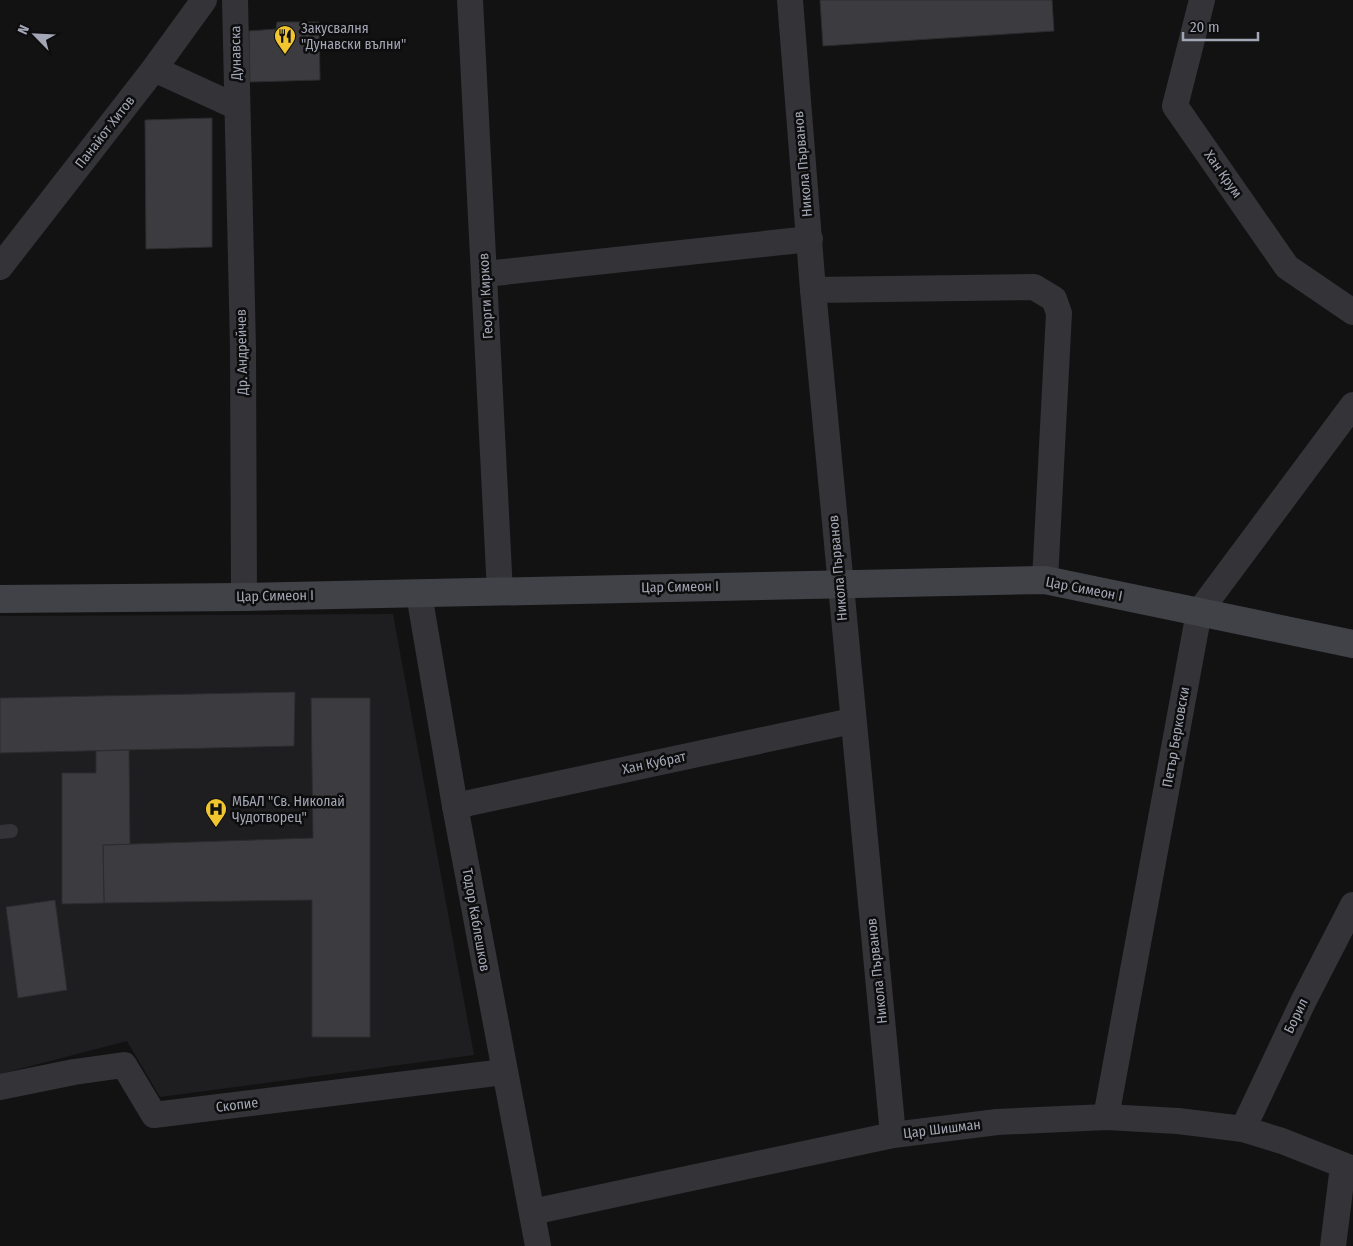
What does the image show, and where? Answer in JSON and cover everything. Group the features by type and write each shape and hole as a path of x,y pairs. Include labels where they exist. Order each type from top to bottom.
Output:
{"street":[{"path":"204,0 154,69 237,107"},
{"name":"Дунавска","path":"235,0 237,107"},
{"name":"Георги Кирков","path":"470,0 500,592"},
{"name":"Никола Първанов","path":"790,0 813,290 852,721 893,1135"},
{"name":"Хан Крум","path":"1202,0 1175,106 1287,268 1353,312"},
{"name":"Панайот Хитов","path":"0,268 154,69"},
{"name":"Др. Андрейчев","path":"237,107 243,347 244,597"},
{"path":"485,274 810,240"},
{"path":"813,290 1034,287 1054,299 1059,313 1045,580"},
{"name":"Петър Берковски","path":"1106,1117 1199,612 1353,405"},
{"name":"Цар Симеон I","path":"0,599 420,594 840,583 1045,580 1353,644"},
{"name":"Тодор Каблешков","path":"420,594 455,806 538,1246"},
{"name":"Хан Кубрат","path":"455,806 852,721"},
{"name":"Борил","path":"1243,1129 1303,1002 1353,905"},
{"name":"Скопие","path":"0,1087 74,1072 124,1065 154,1116 504,1072"},
{"name":"Цар Шишман","path":"532,1212 893,1135 997,1122 1106,1117 1178,1121 1243,1129 1282,1140 1348,1167"},
{"path":"1333,1246 1348,1167"}],"shaded area":[{"name":"МБАЛ \"Св. Николай Чудотворец\"","path":"393,614 474,1055 160,1097 127,1041 0,1074 0,616"}],"building":[{"path":"820,0 1052,0 1054,31 823,46"},
{"name":"Закусвалня \"Дунавски вълни\"","path":"277,22 319,22 320,80 250,82 249,31 276,29"},
{"path":"212,118 212,247 146,249 145,120"},
{"path":"295,692 294,746 0,753 0,698"},
{"path":"311,698 370,698 370,1037 312,1037 312,900 104,903 103,845 313,838"},
{"path":"129,750 130,844 103,845 104,903 62,904 62,773 96,773 96,751"},
{"path":"55,900 67,990 18,998 6,907"}],"place":[{"name":"Закусвалня \"Дунавски вълни\"","path":"285,55"},
{"name":"МБАЛ \"Св. Николай Чудотворец\"","path":"216,828"}]}
